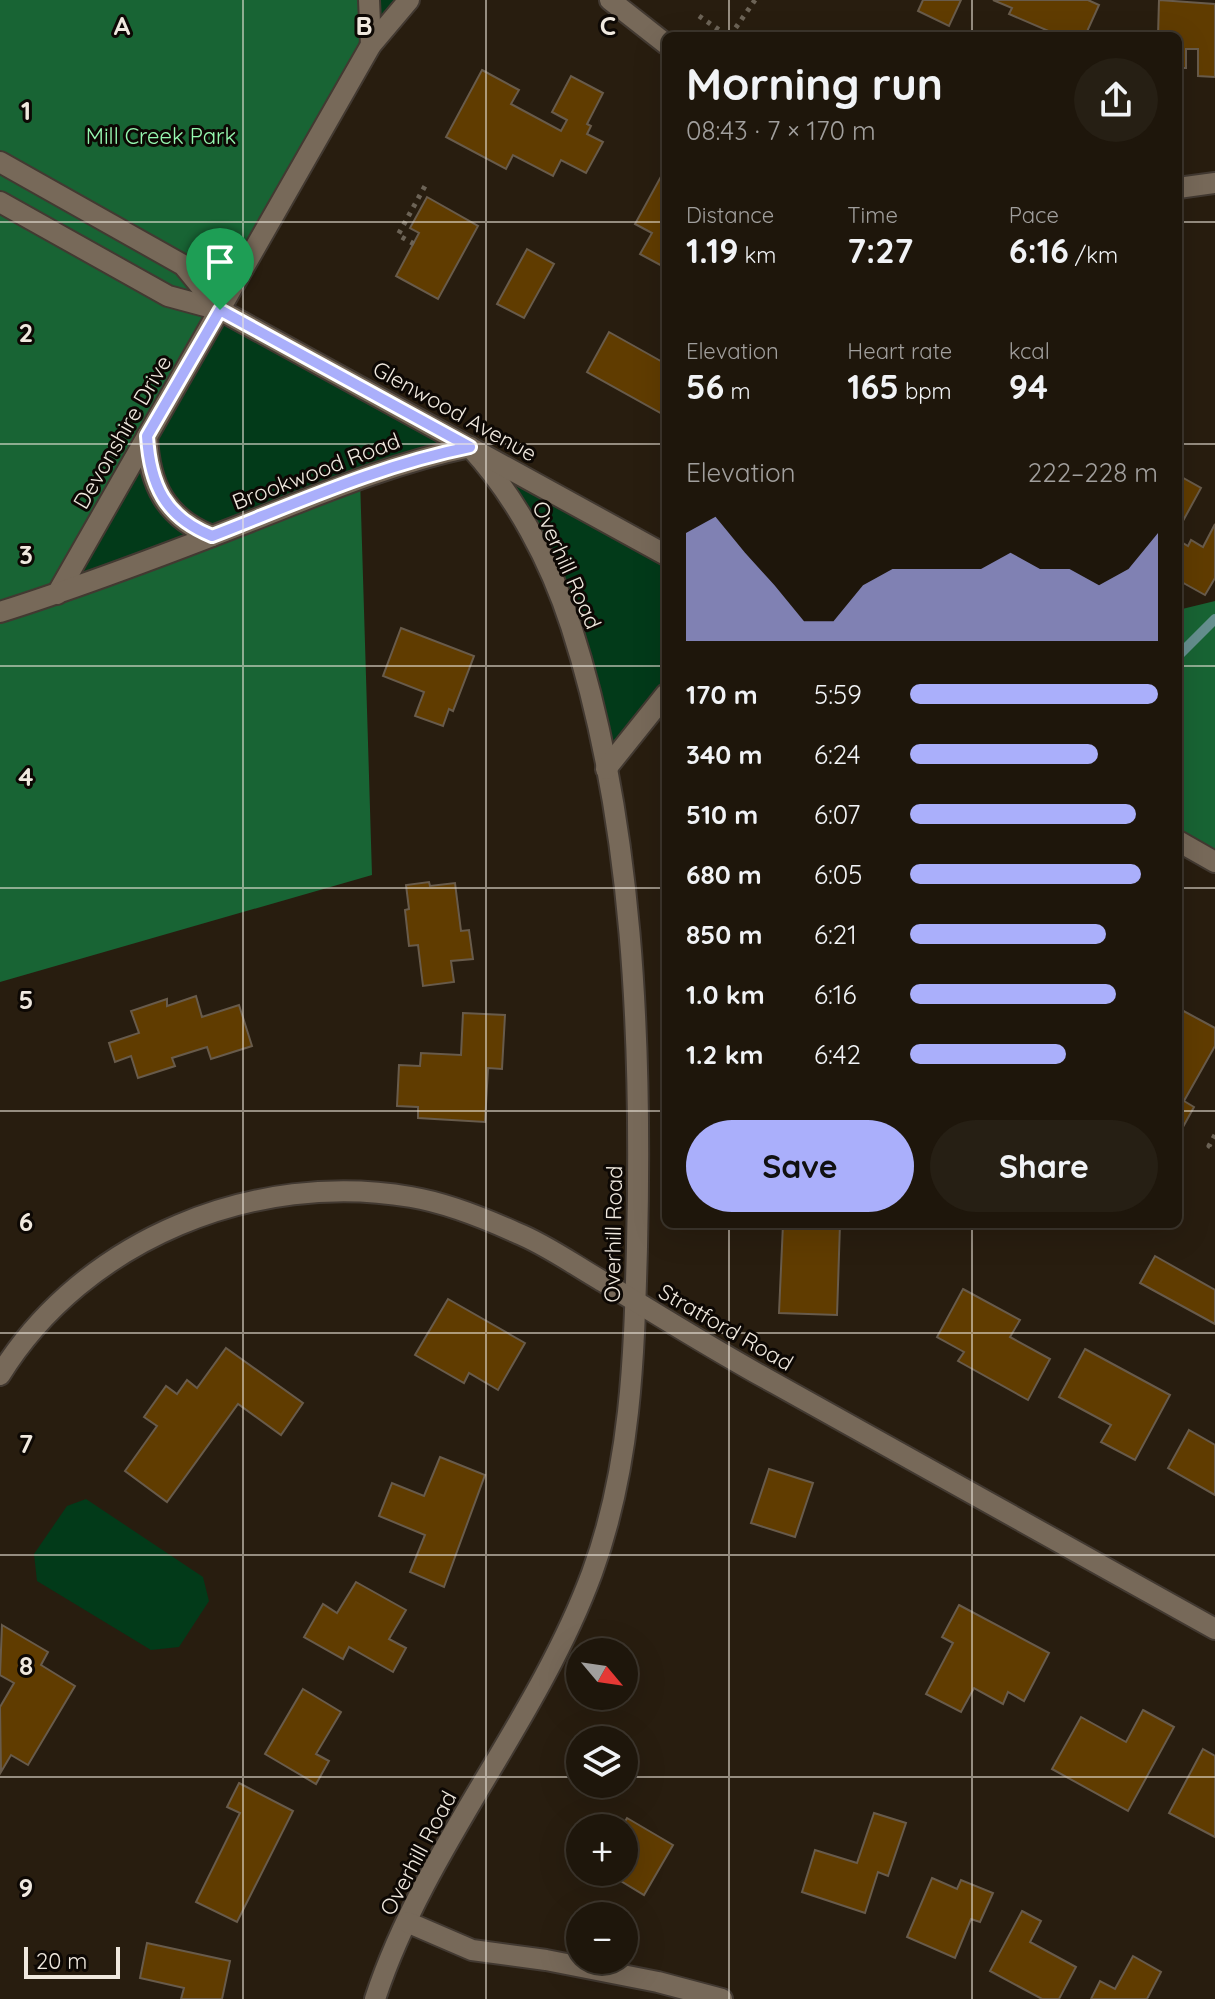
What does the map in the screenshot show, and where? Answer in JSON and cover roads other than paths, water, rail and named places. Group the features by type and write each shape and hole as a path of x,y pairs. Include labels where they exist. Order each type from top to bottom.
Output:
{"street":[{"path":"369,0 371,45"},
{"name":"Devonshire Drive","path":"57,594 371,45 409,0"},
{"path":"610,0 662,41"},
{"name":"Glenwood Avenue","path":"0,162 183,265 220,310"},
{"path":"1182,187 1215,183"},
{"name":"Glenwood Avenue","path":"0,202 168,296 220,310 662,553"},
{"path":"147,436 157,487 174,514 190,527 212,536"},
{"name":"Brookwood Road","path":"0,612 57,594 368,475 418,458 470,447"},
{"name":"Overhill Road","path":"375,1999 407,1922 558,1651 592,1573 612,1509 626,1442 635,1301 639,1156 636,1041 624,905 606,769 585,673 559,596 517,507 498,477 470,447"},
{"path":"606,769 662,699"},
{"path":"1182,843 1215,862"},
{"name":"Stratford Road","path":"0,1375 36,1327 68,1295 124,1253 174,1227 216,1211 304,1193 377,1193 447,1206 534,1240 731,1360 1215,1629"},
{"path":"407,1922 472,1950 616,1973 722,1999"}],"waterway":[{"path":"1182,652 1215,619"}],"park label":[{"name":"Mill Creek Park","path":"161,136"}]}
